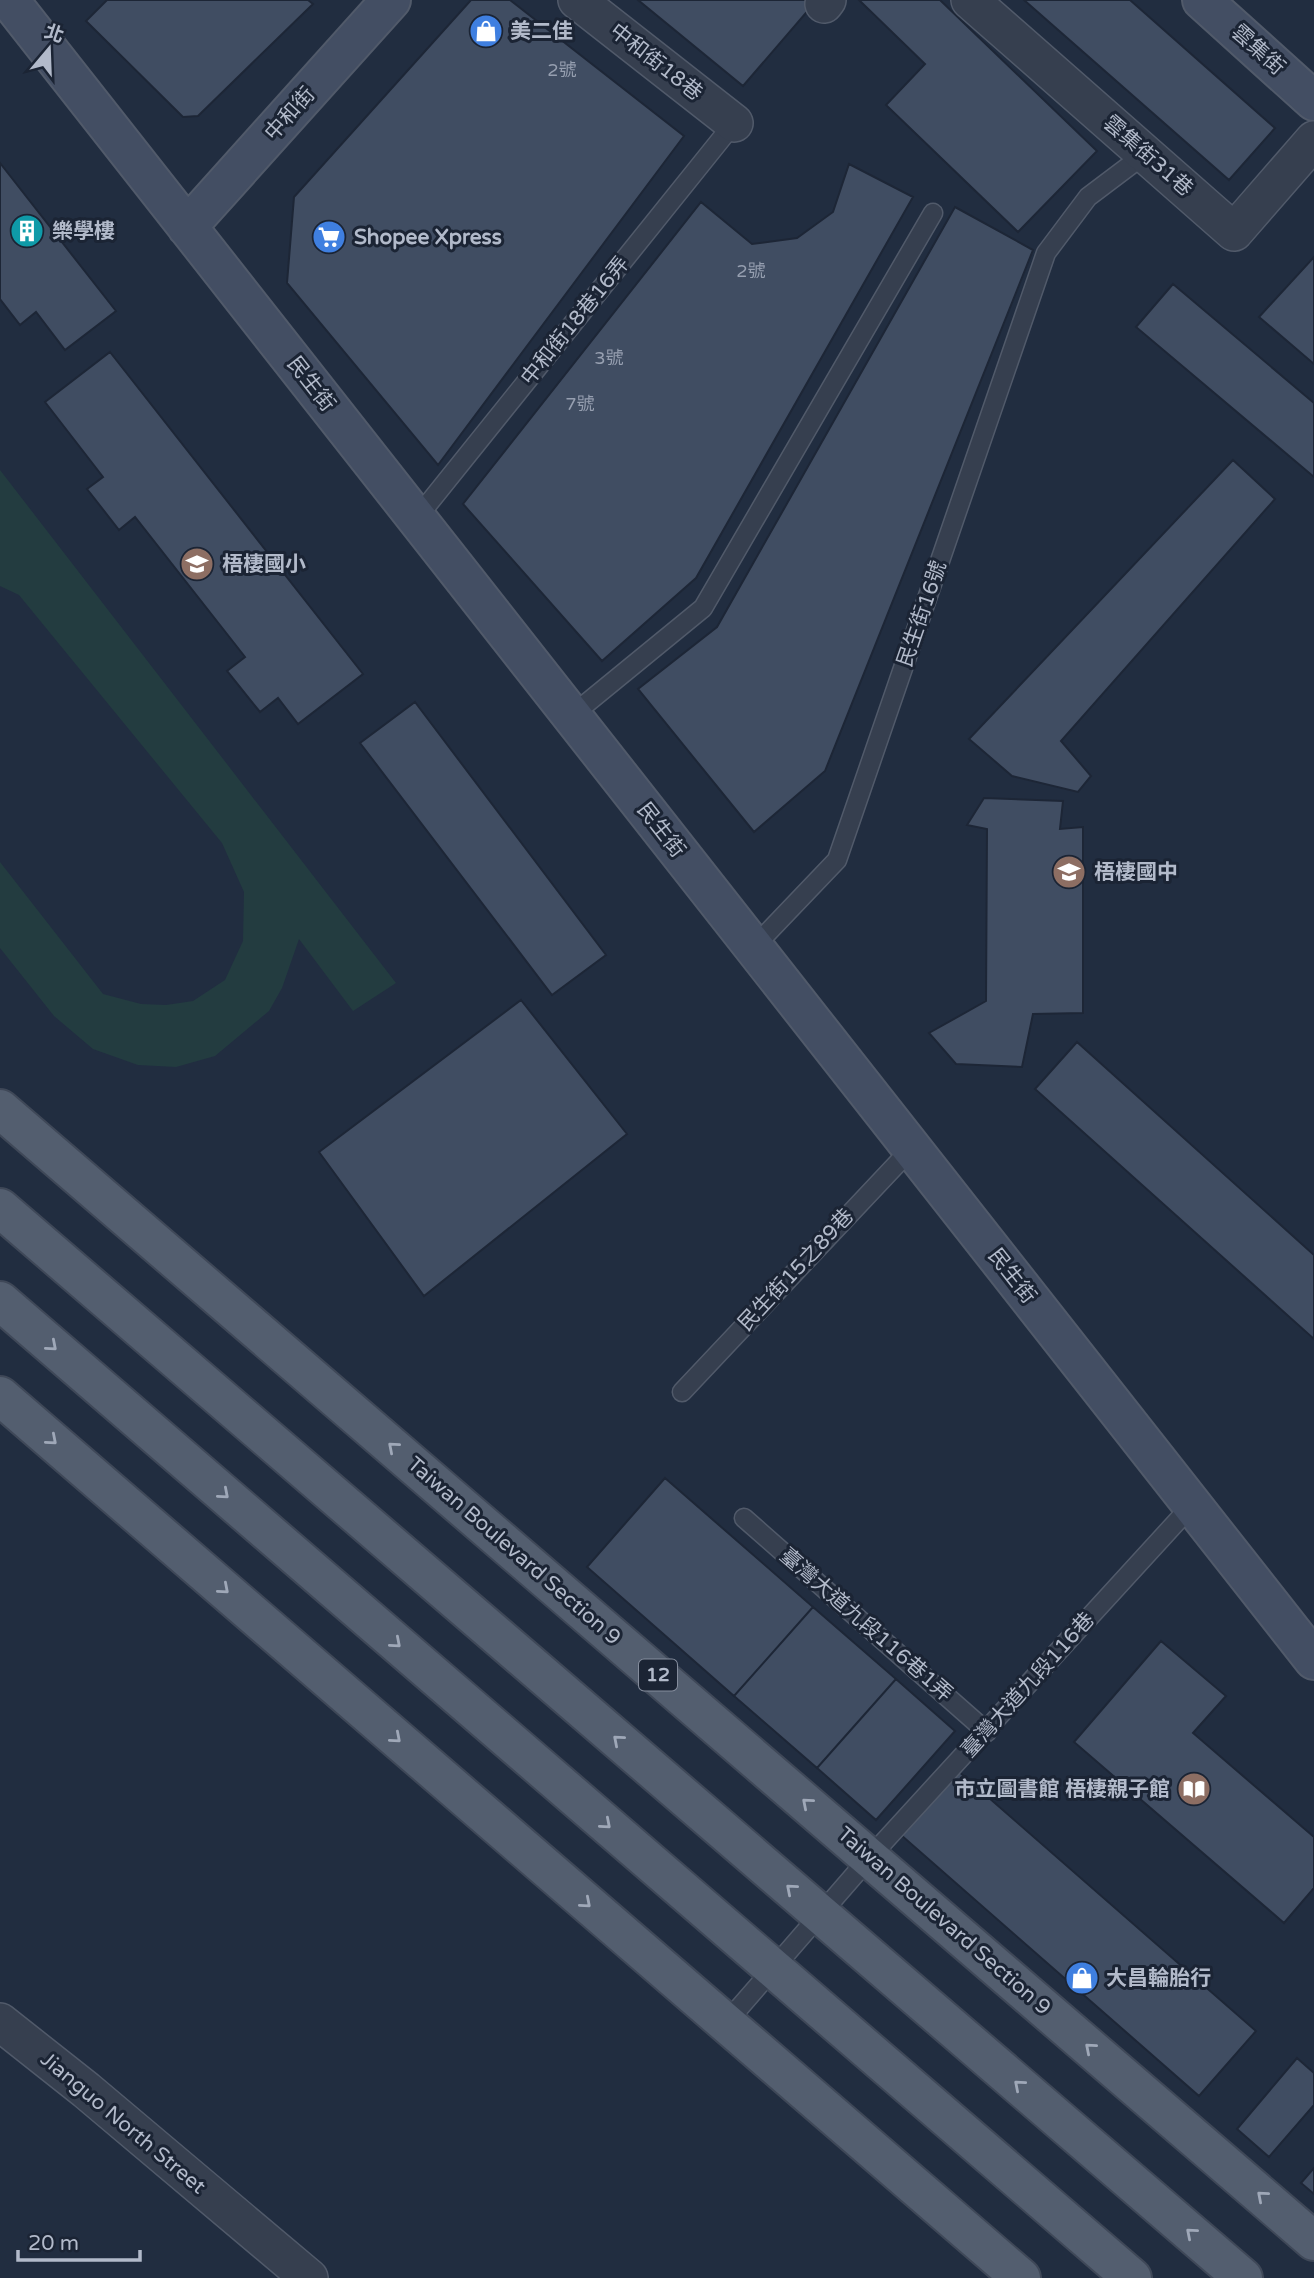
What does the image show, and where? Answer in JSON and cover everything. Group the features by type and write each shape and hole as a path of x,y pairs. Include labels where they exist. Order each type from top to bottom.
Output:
{"main road":[{"name":"Taiwan Boulevard Section 9","path":"0,1109 1314,2241"},
{"path":"0,1208 1243,2278"},
{"path":"0,1301 1132,2278"},
{"path":"0,1396 1021,2278"}],"street":[{"name":"民生街","path":"9,0 1314,1660"},
{"name":"中和街","path":"187,226 391,0"},
{"name":"中和街18巷","path":"578,0 734,123"},
{"name":"雲集街31巷","path":"970,0 1234,232 1314,140"},
{"name":"雲集街","path":"1202,0 1310,87"},
{"name":"Jianguo North Street","path":"0,2022 86,2090 309,2278"}],"lane":[{"name":"中和街18巷16弄","path":"416,519 734,123"},
{"name":"民生街16號","path":"753,948 837,860 1046,253 1088,197 1145,154"},
{"path":"571,716 703,608 933,213"},
{"name":"民生街15之89巷","path":"682,1392 911,1149"},
{"name":"臺灣大道九段116巷","path":"726,2023 870,1857 1192,1504"},
{"name":"臺灣大道九段116巷1弄","path":"744,1517 987,1731"}],"green space":[{"path":"0,470 396,983 353,1011 299,939 282,988 269,1011 215,1056 176,1067 138,1065 93,1049 54,1016 0,948 0,862 103,994 141,1004 166,1005 193,1001 225,980 243,941 244,892 222,843 19,595 0,586"}],"building":[{"path":"107,0 308,0 313,4 198,116 183,117 86,21"},
{"path":"471,0 510,0 684,136 438,465 287,283 294,197"},
{"path":"638,0 817,0 743,86"},
{"path":"859,0 940,0 1097,151 1018,232 886,105 925,64"},
{"path":"1024,0 1130,0 1275,128 1229,180"},
{"name":"樂學樓","path":"0,163 116,311 65,350 36,312 20,325 0,299"},
{"path":"849,164 913,197 696,578 602,661 463,504 701,202 752,244 797,238 833,212"},
{"path":"955,207 1033,250 825,771 754,832 638,689 717,627"},
{"path":"1314,257 1314,364 1259,317"},
{"path":"1173,284 1314,403 1314,477 1136,327"},
{"path":"110,352 363,674 298,724 278,698 260,712 227,671 245,657 135,517 119,530 87,489 103,477 45,402"},
{"path":"1233,460 1275,499 1061,741 1091,776 1078,792 1012,776 969,739"},
{"path":"415,702 606,955 552,995 360,743"},
{"path":"984,798 1063,801 1060,829 1083,827 1083,1013 1033,1014 1022,1067 956,1064 929,1033 986,1001 987,829 967,825"},
{"path":"521,1000 627,1134 424,1296 319,1152"},
{"path":"1077,1042 1314,1255 1314,1339 1035,1089"},
{"path":"665,1478 813,1607 734,1696 587,1567"},
{"path":"813,1607 896,1679 817,1768 734,1696"},
{"name":"市立圖書館 梧棲親子館","path":"1161,1641 1226,1696 1193,1733 1314,1837 1314,1888 1284,1923 1074,1742"},
{"path":"896,1679 955,1731 876,1820 817,1768"},
{"path":"957,1770 1256,2031 1199,2096 901,1835"},
{"path":"1297,2058 1314,2073 1314,2105 1269,2157 1237,2129"},
{"path":"1314,2168 1314,2194 1301,2183"}],"place":[{"name":"美二佳","path":"486,31"},
{"name":"樂學樓","path":"27,231"},
{"name":"Shopee Xpress","path":"329,237"},
{"name":"梧棲國小","path":"197,564"},
{"name":"梧棲國中","path":"1069,872"},
{"name":"市立圖書館 梧棲親子館","path":"1194,1789"},
{"name":"大昌輪胎行","path":"1082,1978"}]}
